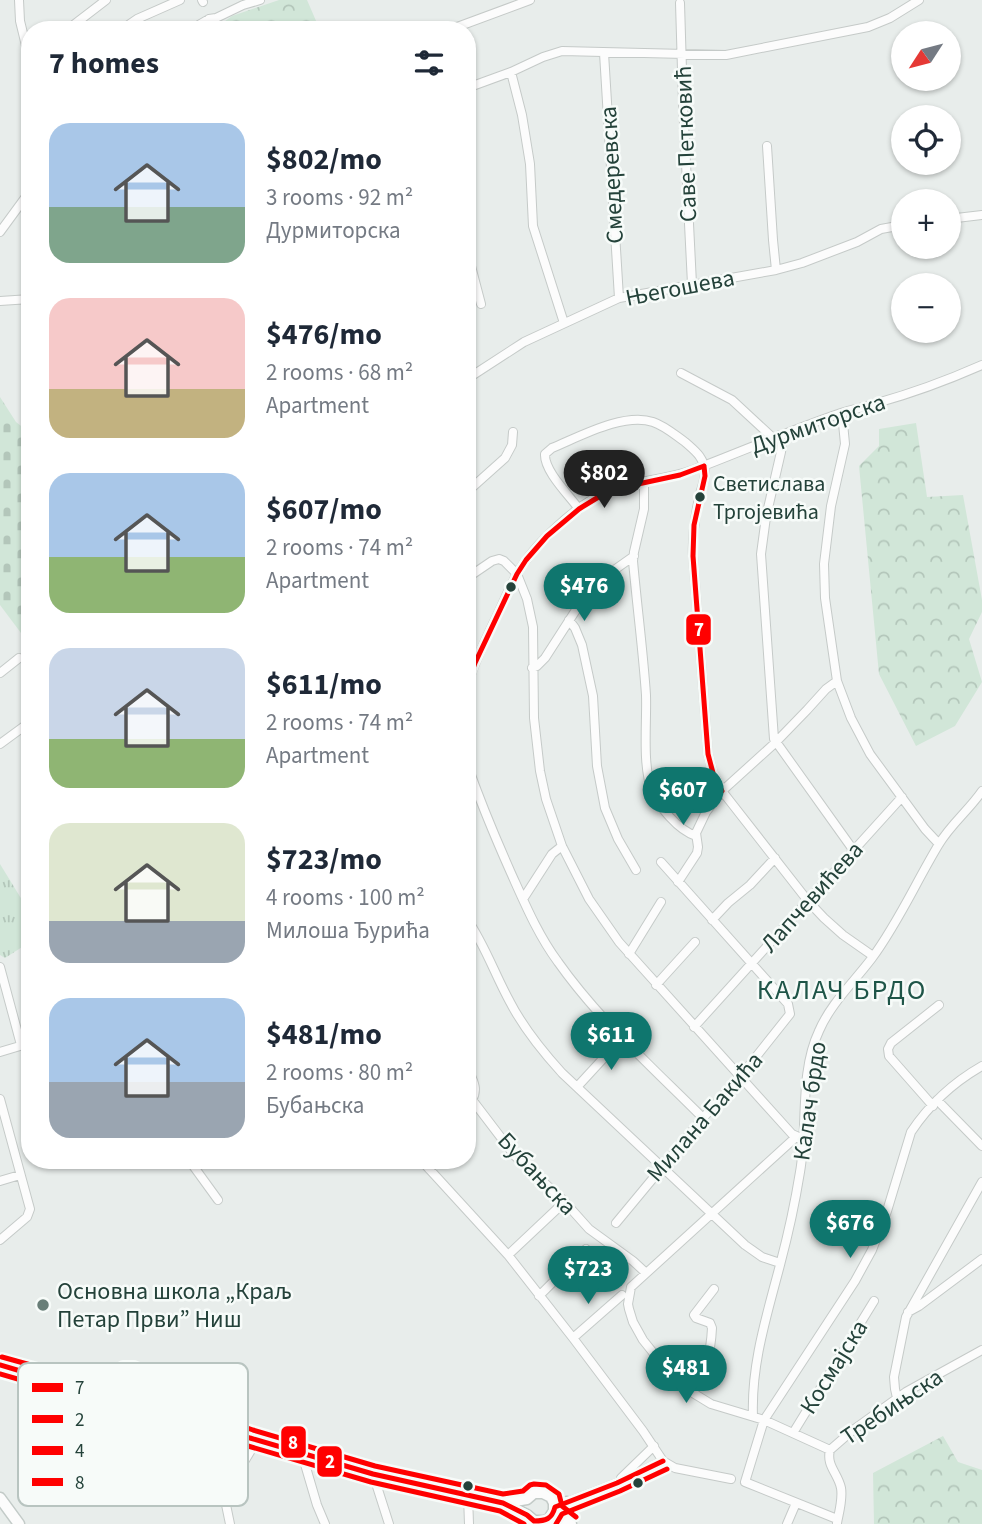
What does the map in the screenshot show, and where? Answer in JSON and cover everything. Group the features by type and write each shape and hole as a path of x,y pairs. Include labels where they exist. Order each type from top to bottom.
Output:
{"street":[{"path":"19,0 21,25"},
{"path":"79,21 106,0"},
{"path":"134,21 180,0"},
{"path":"206,21 260,0"},
{"path":"473,21 530,0"},
{"path":"476,85 562,51 726,55 867,27 890,18 919,0"},
{"name":"Саве Петковић","path":"680,4 692,284"},
{"name":"Смедеревска","path":"604,53 619,298"},
{"path":"511,72 530,164 533,226 564,323"},
{"path":"767,146 776,270"},
{"path":"0,232 21,203"},
{"path":"961,217 982,215"},
{"name":"Његошева","path":"476,373 524,342 619,298 776,270 802,263 891,227"},
{"path":"476,285 481,304"},
{"path":"0,301 19,300"},
{"name":"Дурмиторска","path":"476,661 517,574 538,545 579,509 610,491 680,475 777,436 900,396 982,365"},
{"path":"681,373 732,400 777,436 782,445 761,554 775,743 854,851"},
{"path":"842,413 844,450 831,506 824,564 825,598 837,681 860,738 870,754 939,844"},
{"path":"579,509 545,462 545,454 552,448 630,419 646,420 664,427 698,453 703,461 705,476 694,525 693,556 708,754 713,773 722,791 808,901 843,935 873,956"},
{"path":"476,484 505,458 512,445 513,432"},
{"path":"644,482 644,509 634,556 644,673 647,765 656,797 683,829 696,836"},
{"path":"532,668 545,658 589,592 634,556"},
{"path":"476,572 499,559 509,564 517,574 530,607 534,733 540,771 546,799 562,846 589,900 610,931 656,985 799,1138 631,1287 628,1304 633,1322 663,1365 693,1393 711,1404 764,1420 830,1450"},
{"path":"569,620 582,645 593,696 597,766 605,808 636,870"},
{"path":"0,673 19,658"},
{"path":"678,882 697,853 696,836 706,812 722,791 837,681"},
{"path":"0,744 21,729"},
{"path":"476,789 523,900 558,963 585,998 703,1118"},
{"name":"Калач брдо","path":"753,1416 754,1374 758,1350 801,1170 799,1138 816,1038 831,1010 892,927 948,830 982,791"},
{"name":"Лапчевићева","path":"694,1027 902,797"},
{"path":"523,900 552,854 562,846"},
{"path":"712,920 775,858"},
{"path":"661,862 752,963"},
{"path":"629,954 660,902"},
{"path":"476,932 506,996 528,1032 547,1056 750,1250 780,1263"},
{"path":"656,985 695,943"},
{"name":"Милана Бакића","path":"616,1223 789,1018 788,1004 752,963"},
{"path":"0,967 21,1032"},
{"path":"939,1005 891,1043 889,1056 982,1146"},
{"path":"577,1087 623,1037"},
{"path":"0,1052 21,1045"},
{"path":"764,1420 863,1267 887,1212 911,1132 935,1103 966,1075 982,1066"},
{"path":"0,1099 3,1125 30,1209 27,1217 0,1240"},
{"name":"Бубањска","path":"476,1105 515,1156 563,1200 589,1229 646,1273"},
{"path":"196,1169 218,1200"},
{"path":"429,1169 508,1255 663,1461 675,1468 731,1479"},
{"path":"0,1181 20,1175"},
{"path":"897,1398 894,1377 908,1312 982,1182"},
{"path":"508,1255 558,1208"},
{"path":"540,1296 586,1250"},
{"path":"908,1312 982,1259"},
{"path":"693,1393 705,1363 712,1328 710,1323 694,1315 713,1289"},
{"path":"573,1338 622,1295"},
{"name":"Космајска","path":"793,1433 874,1301"},
{"name":"Требињска","path":"764,1420 744,1482 837,1522 841,1491 829,1463 830,1450 897,1398 982,1350"},
{"path":"0,1365 18,1370"},
{"path":"248,1438 373,1474 503,1503 534,1521 570,1501 663,1461"},
{"path":"248,1455 254,1440"},
{"path":"617,1483 654,1446"},
{"path":"302,1454 325,1524"},
{"path":"373,1474 389,1524"},
{"path":"527,1515 527,1499 538,1492 543,1493 550,1513 569,1523"},
{"path":"468,1495 469,1524"},
{"path":"0,1498 19,1524"},
{"path":"503,1503 527,1499"},
{"path":"569,1523 565,1511 570,1501"},
{"path":"787,1524 796,1503"},
{"path":"226,1506 230,1524"}],"green space":[{"path":"279,0 307,0 316,21 225,21 232,16"},
{"path":"0,397 21,426 21,633 0,605"},
{"path":"916,423 927,497 963,495 982,600 982,612 969,639 982,682 955,726 916,746 879,674 859,466 879,446 879,429"},
{"path":"0,864 21,898 21,948 5,958 0,955"},
{"path":"943,1436 958,1462 982,1470 982,1524 874,1524 873,1473"}],"transit line":[{"name":"7","path":"704,466 705,476 694,525 693,556 708,754 722,791"},
{"name":"7","path":"476,661 517,574 547,536 579,509 610,490 680,475 704,466"},
{"name":"8","path":"2,1357 24,1363"},
{"name":"2","path":"0,1365 18,1370"},
{"name":"4","path":"0,1374 18,1379"},
{"name":"8","path":"248,1428 375,1466 503,1494 523,1491 534,1484 546,1485 559,1494 562,1506 576,1517"},
{"name":"2","path":"248,1437 373,1474 503,1503 534,1521 548,1518 555,1507 617,1483 663,1461"},
{"name":"4","path":"248,1446 371,1482 500,1511 524,1524"},
{"name":"4","path":"556,1524 562,1514 667,1469"}],"place":[{"name":"Светислава Тргојевића","path":"700,497"},
{"name":"Основна школа „Краљ Петар Први” Ниш","path":"43,1305"}],"district":[{"name":"КАЛАЧ БРДО","path":"842,990"}]}
